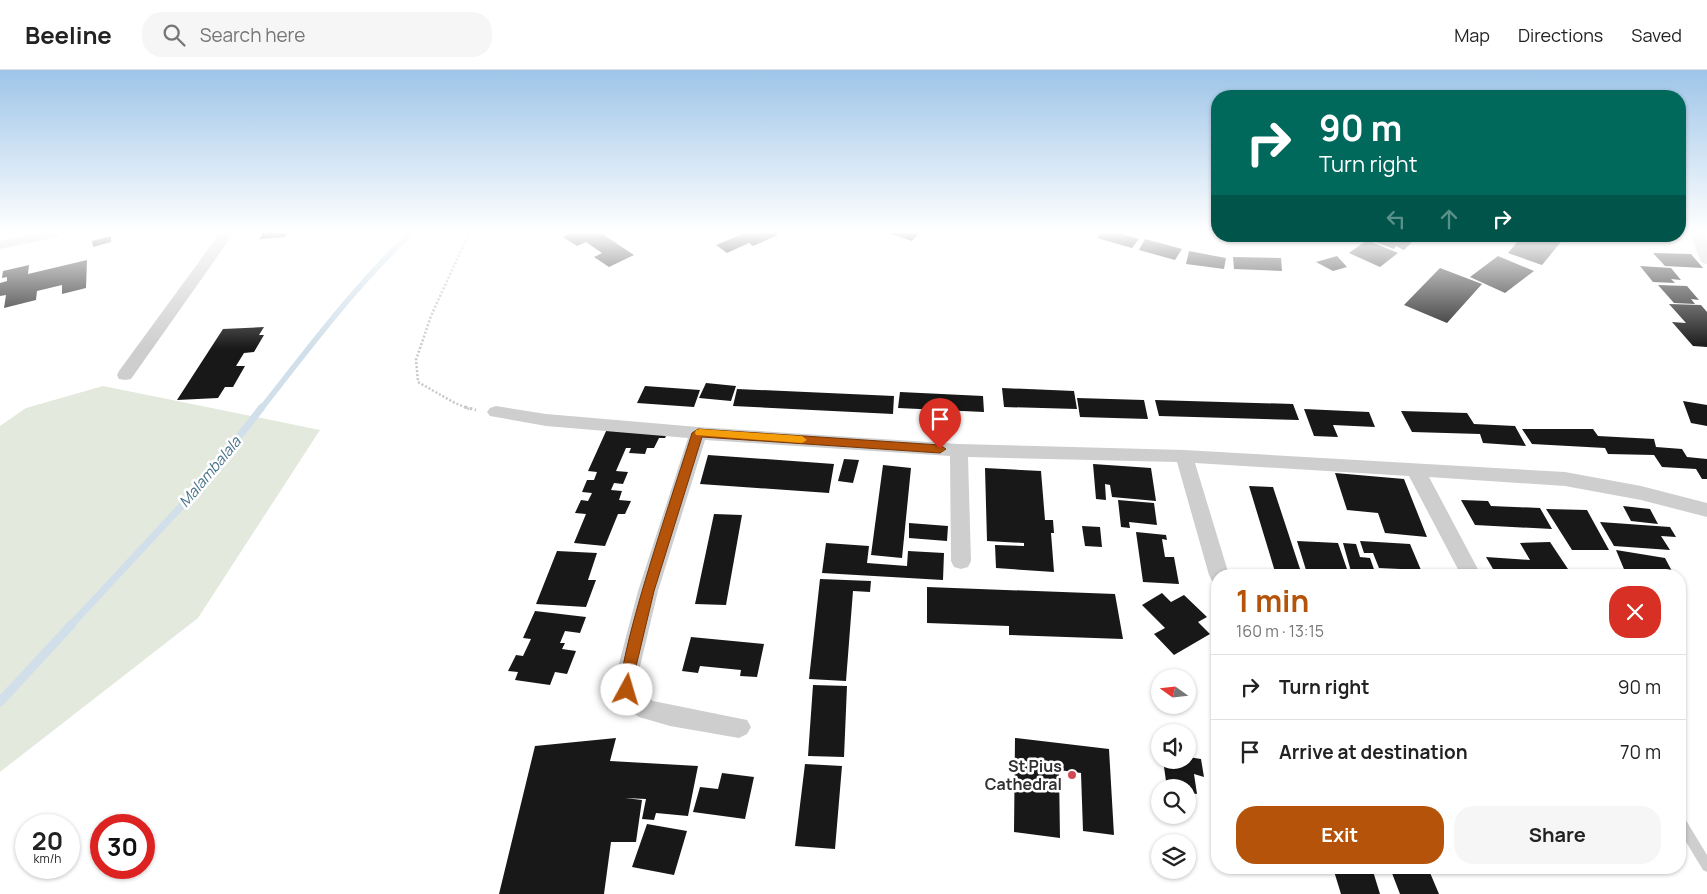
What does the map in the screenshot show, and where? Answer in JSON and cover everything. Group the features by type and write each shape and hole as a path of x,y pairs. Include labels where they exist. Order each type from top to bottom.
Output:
{"street":[{"path":"126,375 200,271"},
{"path":"496,412 517,417 618,426 659,427 698,433 959,450 1184,456 1565,479 1640,493 1707,510"},
{"path":"698,433 648,591 627,675 627,690 632,700 647,710 670,716 739,727"},
{"path":"959,450 961,561"},
{"path":"1184,456 1218,569"},
{"path":"1415,470 1468,569"}],"lane":[{"path":"1686,832 1707,866"}],"path":[{"path":"451,271 430,316 416,360 418,382 436,390 447,400 467,408 496,412"}],"shaded area":[{"path":"103,386 320,430 198,618 0,772 0,426 26,408"}],"building":[{"path":"3,271 28,271 28,274 39,271 87,271 86,288 62,294 62,285 37,291 36,300 4,308 6,295 0,296 0,283 7,281 7,277 2,278"},
{"path":"1437,271 1449,271 1482,284 1447,323 1404,305"},
{"path":"1477,271 1533,271 1505,293 1470,277"},
{"path":"1644,271 1674,271 1681,280 1671,279 1675,283 1653,282"},
{"path":"1658,285 1687,286 1699,300 1691,299 1695,304 1674,303"},
{"path":"1669,304 1701,305 1707,312 1707,347 1693,346 1672,322 1686,323"},
{"path":"264,327 259,335 264,335 254,352 244,353 236,366 245,366 233,387 225,387 218,398 177,400 223,329"},
{"path":"706,383 736,386 731,401 699,398"},
{"path":"645,386 700,390 694,407 637,403"},
{"path":"1002,388 1074,391 1077,409 1004,407"},
{"path":"737,389 894,396 893,414 733,406"},
{"path":"900,392 983,396 984,412 898,408"},
{"path":"1077,398 1144,400 1148,419 1080,417"},
{"path":"1155,400 1293,404 1299,420 1159,416"},
{"path":"1683,401 1707,405 1707,426 1691,423"},
{"path":"1304,409 1369,412 1375,427 1333,425 1338,437 1314,436"},
{"path":"1401,411 1467,413 1474,424 1515,426 1526,446 1483,443 1480,434 1412,432"},
{"path":"607,429 667,434 665,438 659,438 654,448 647,448 645,454 629,453 631,448 626,448 616,471 628,472 623,484 614,483 611,490 622,491 619,500 631,501 625,514 618,514 605,546 574,543 586,514 575,513 581,500 588,501 592,493 582,492 587,480 594,480 597,472 588,471"},
{"path":"1522,429 1593,429 1598,436 1654,439 1656,447 1682,449 1687,457 1707,459 1707,479 1702,479 1696,469 1662,467 1654,455 1608,454 1605,448 1532,444"},
{"path":"708,455 834,464 829,493 700,484"},
{"path":"844,459 859,460 853,483 838,481"},
{"path":"1093,464 1151,468 1156,501 1112,497 1110,485 1105,484 1106,500 1096,499"},
{"path":"883,465 911,468 902,558 871,555"},
{"path":"985,468 1041,471 1045,520 1053,520 1054,533 1051,533 1054,572 996,568 995,545 1024,546 1024,543 987,541"},
{"path":"1335,473 1404,479 1427,537 1385,533 1378,513 1347,510"},
{"path":"1249,486 1273,487 1300,569 1274,569"},
{"path":"1118,500 1154,503 1157,525 1129,522 1130,528 1121,527"},
{"path":"1461,500 1488,501 1491,506 1540,508 1552,529 1475,525"},
{"path":"1623,506 1650,509 1658,524 1631,521"},
{"path":"1546,509 1587,510 1609,550 1572,550"},
{"path":"714,514 742,515 726,605 695,604"},
{"path":"1600,522 1670,527 1676,537 1661,536 1670,550 1614,546"},
{"path":"909,523 948,526 947,541 909,538"},
{"path":"1082,526 1100,527 1102,547 1085,546"},
{"path":"1136,532 1166,535 1167,540 1162,539 1165,557 1174,557 1179,584 1143,582"},
{"path":"1297,541 1338,543 1347,569 1306,569"},
{"path":"1360,541 1410,544 1421,569 1379,568 1373,553 1364,553"},
{"path":"1550,542 1568,569 1493,569 1486,557 1530,560 1520,543"},
{"path":"826,543 869,546 867,563 907,566 908,551 944,553 943,580 822,573"},
{"path":"1343,543 1356,544 1360,557 1370,558 1374,569 1350,569"},
{"path":"1616,550 1665,558 1671,569 1624,569"},
{"path":"557,551 597,553 588,580 596,580 586,607 536,604"},
{"path":"820,579 871,581 870,592 853,591 846,681 809,679"},
{"path":"927,587 1115,594 1123,639 1009,635 1009,626 927,623"},
{"path":"1162,593 1171,602 1184,595 1207,617 1198,622 1210,634 1174,655 1154,634 1165,628 1142,605"},
{"path":"535,611 586,617 580,633 565,631 560,643 565,643 562,649 576,651 567,674 555,672 550,685 515,680 518,672 508,671 516,655 523,656 531,639 523,638"},
{"path":"691,637 764,644 757,677 740,676 741,670 700,666 698,673 682,671"},
{"path":"813,685 847,686 844,757 808,756"},
{"path":"616,738 610,761 698,766 688,816 656,813 654,820 642,819 646,799 625,798 642,800 636,842 611,842 604,894 499,894 535,746"},
{"path":"1015,738 1109,749 1114,835 1083,831 1081,773 1059,770 1060,838 1014,832"},
{"path":"1196,758 1201,759 1204,777 1194,774 1195,779 1166,779 1164,769 1196,769"},
{"path":"805,764 842,766 835,849 795,846"},
{"path":"722,773 754,777 745,819 693,812 700,787 718,789"},
{"path":"647,824 687,831 674,875 632,867"},
{"path":"1335,874 1374,874 1380,894 1341,894"},
{"path":"1392,874 1431,874 1439,894 1400,894"}],"waterway":[{"name":"Malambalala","path":"261,409 315,340 373,271"},
{"name":"Malambalala","path":"71,625 202,484 262,407"},
{"name":"Malambalala","path":"0,702 72,624"}],"slow traffic":[{"path":"700,433 802,440"}],"place":[{"name":"St Pius Cathedral","path":"1072,775"}],"route":[{"path":"627,690 627,675 648,591 698,433 940,449"}]}
